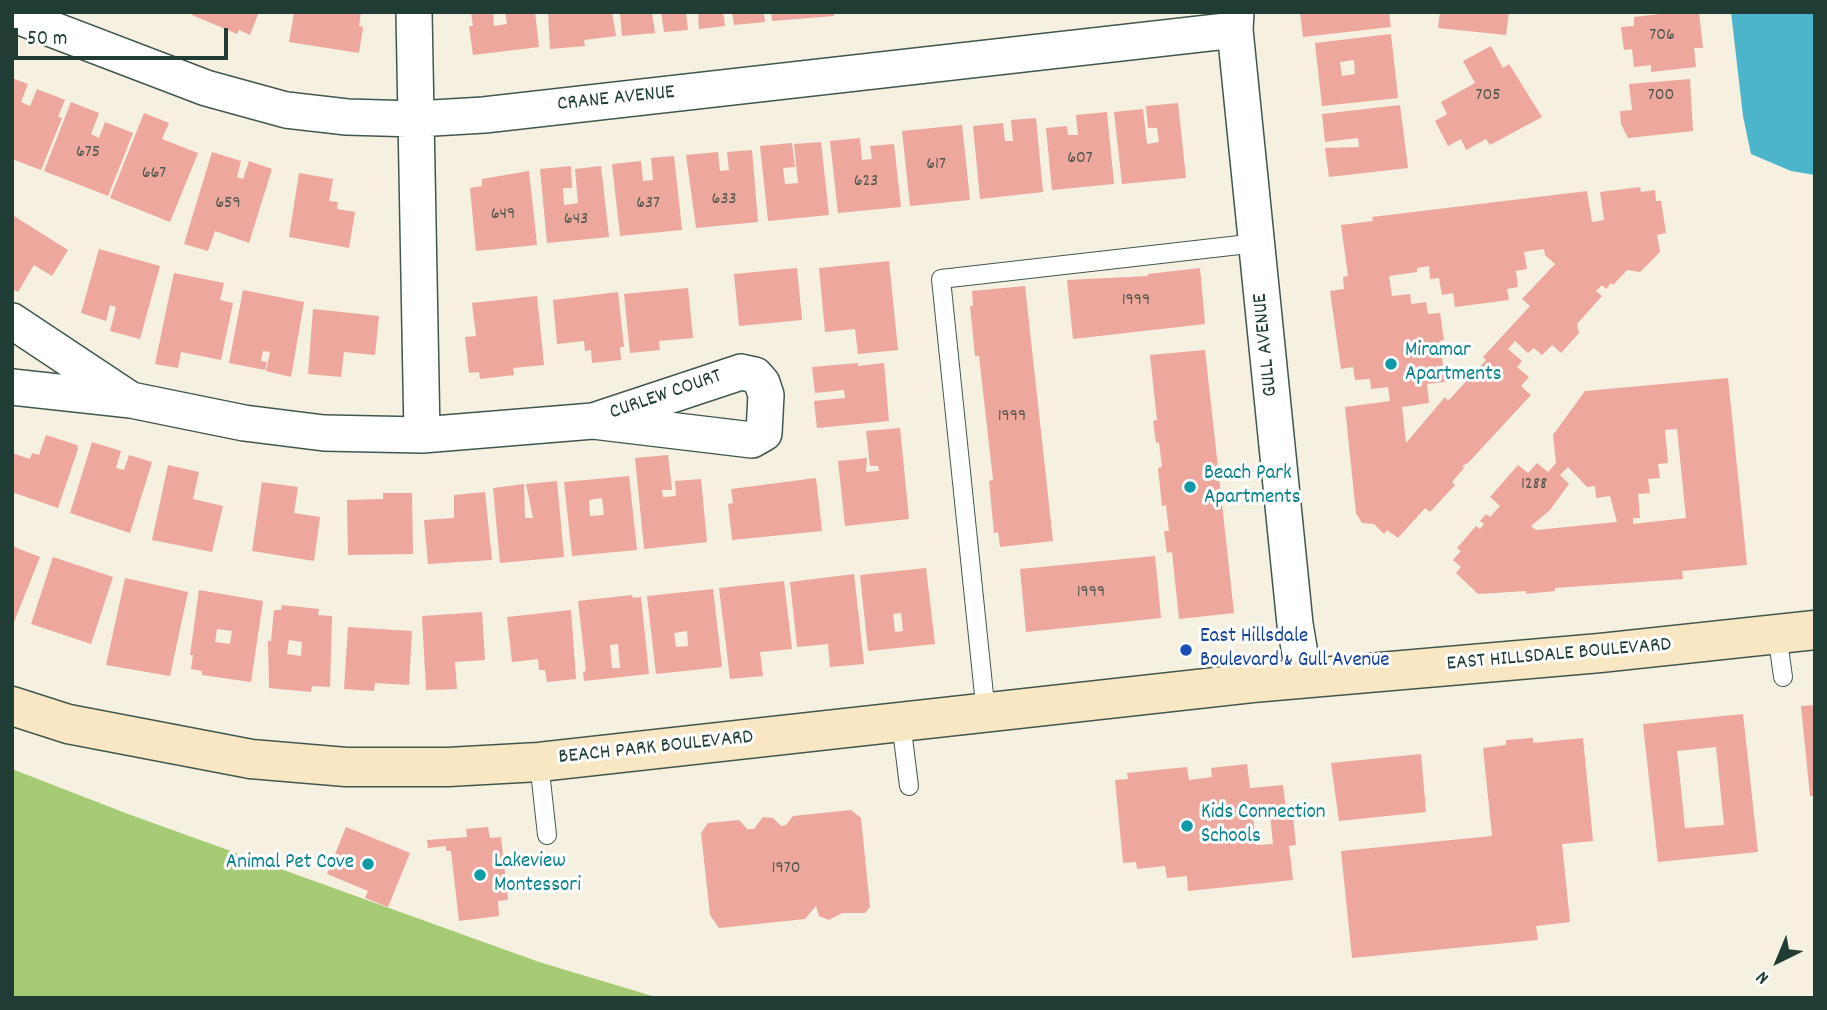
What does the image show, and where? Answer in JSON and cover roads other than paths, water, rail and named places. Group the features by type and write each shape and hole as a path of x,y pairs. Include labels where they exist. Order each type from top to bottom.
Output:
{"main road":[{"name":"EAST HILLSDALE BOULEVARD","path":"1304,678 1600,653 1815,630"},
{"name":"BEACH PARK BOULEVARD","path":"12,706 81,727 251,759 346,767 449,767 539,762 1304,678"}],"street":[{"path":"414,12 422,435"},
{"name":"CRANE AVENUE","path":"12,14 206,88 286,110 347,117 416,119 497,114 1235,21"},
{"name":"GULL AVENUE","path":"1235,21 1295,624 1304,678"},
{"name":"CURLEW COURT","path":"12,321 131,400"},
{"name":"CURLEW COURT","path":"12,387 131,400 270,426 324,433 422,435 593,421"}],"lane":[{"path":"986,714 941,279 1257,243"},
{"path":"1777,633 1783,677"},
{"path":"901,722 909,786"},
{"path":"539,762 547,835"}],"water":[{"path":"1731,12 1815,12 1815,175 1791,171 1751,154 1743,116"}],"place":[{"name":"Miramar Apartments","path":"1391,364"},
{"name":"Beach Park Apartments","path":"1190,487"},
{"name":"East Hillsdale Boulevard & Gull Avenue","path":"1186,650"},
{"name":"Kids Connection Schools","path":"1187,826"},
{"name":"Animal Pet Cove","path":"368,864"},
{"name":"Lakeview Montessori","path":"480,875"}]}
